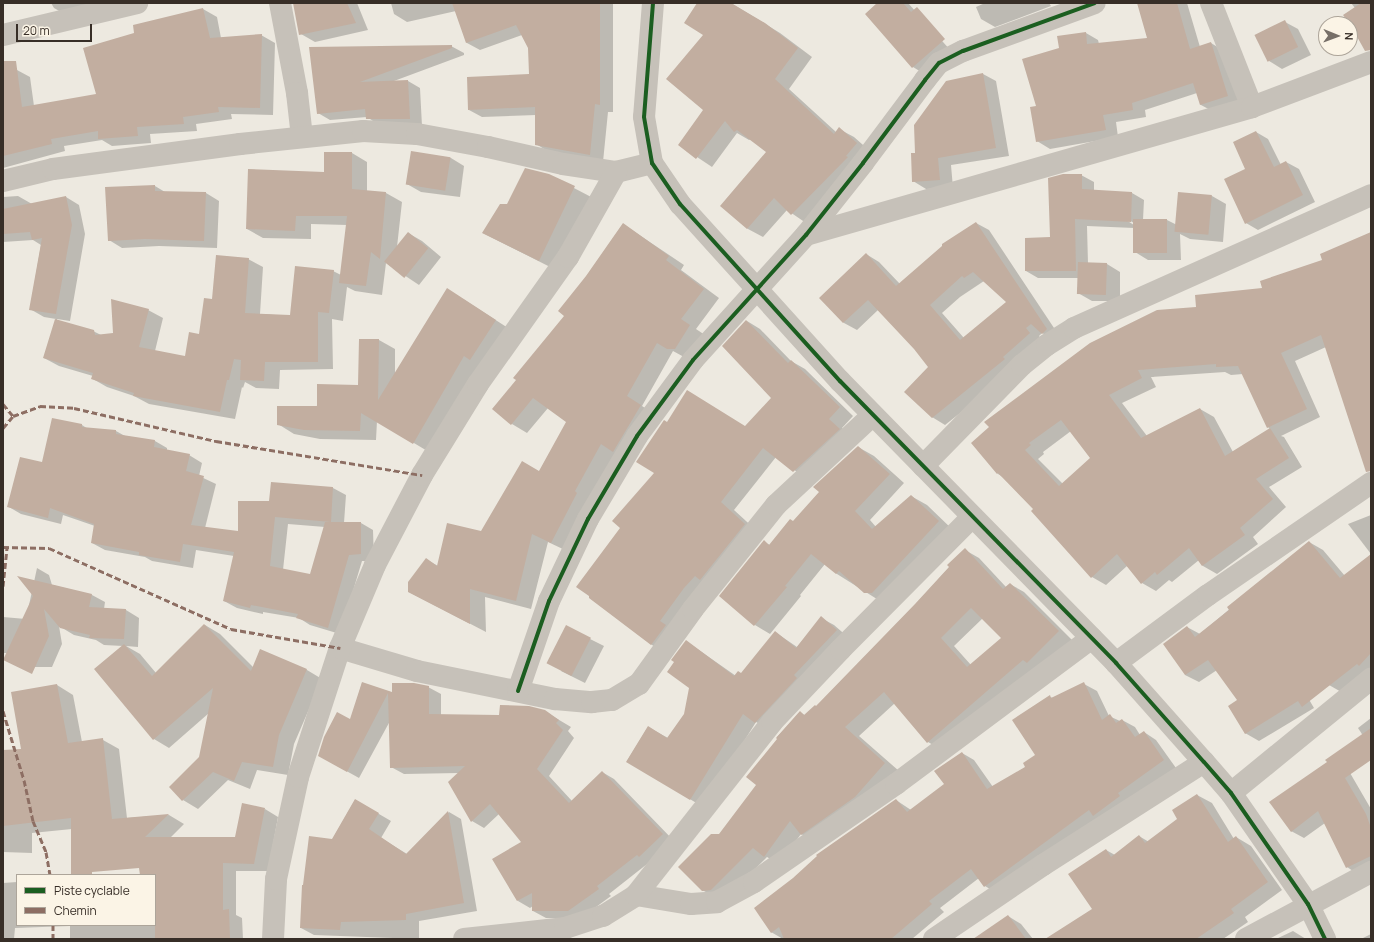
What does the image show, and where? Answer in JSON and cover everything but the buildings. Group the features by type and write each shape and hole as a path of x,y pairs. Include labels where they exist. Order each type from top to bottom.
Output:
{"street":[{"path":"3,35 137,3"},
{"path":"280,3 297,93 302,137"},
{"path":"653,3 644,117 652,163 680,204 756,289 873,415 1116,663 1204,762 1231,793 1308,904 1325,939"},
{"path":"518,691 549,601 588,518 642,430 693,360 806,235 939,63 963,51 1064,8 1095,3"},
{"path":"1211,3 1252,107"},
{"path":"806,235 1252,107 1371,62"},
{"path":"3,181 53,170 302,137 363,131 417,134 488,147 563,164 616,172 652,163"},
{"path":"273,939 276,879 298,777 340,648 375,565 422,475 478,384 568,257 616,172"},
{"path":"923,466 1022,365 1047,345 1074,328 1371,195"},
{"path":"340,648 418,671 555,699 592,702 612,700 639,684 693,609 776,505 873,415"},
{"path":"1116,663 1208,595 1371,483"},
{"path":"464,939 565,934 603,916 636,895 772,722 841,649 972,517"},
{"path":"636,895 691,904 717,902 754,882 896,784 1092,638"},
{"path":"1231,793 1371,679"},
{"path":"934,939 1043,865 1204,762"},
{"path":"1246,939 1308,904 1371,872"}],"marked path":[{"path":"3,404 13,416"},
{"path":"3,428 13,416 40,406 74,408 216,441 422,475"},
{"path":"3,547 49,548 231,629 340,648"},
{"path":"3,586 7,547"},
{"path":"3,711 24,780 33,821 46,852 50,874"},
{"path":"53,926 53,939"}],"cycle path":[{"path":"653,3 644,117 652,163 680,204 840,381 1116,663 1204,762 1231,793 1308,904 1325,939"},
{"path":"518,691 549,601 588,519 637,436 693,360 806,235 939,63 963,51 1095,3"}]}
